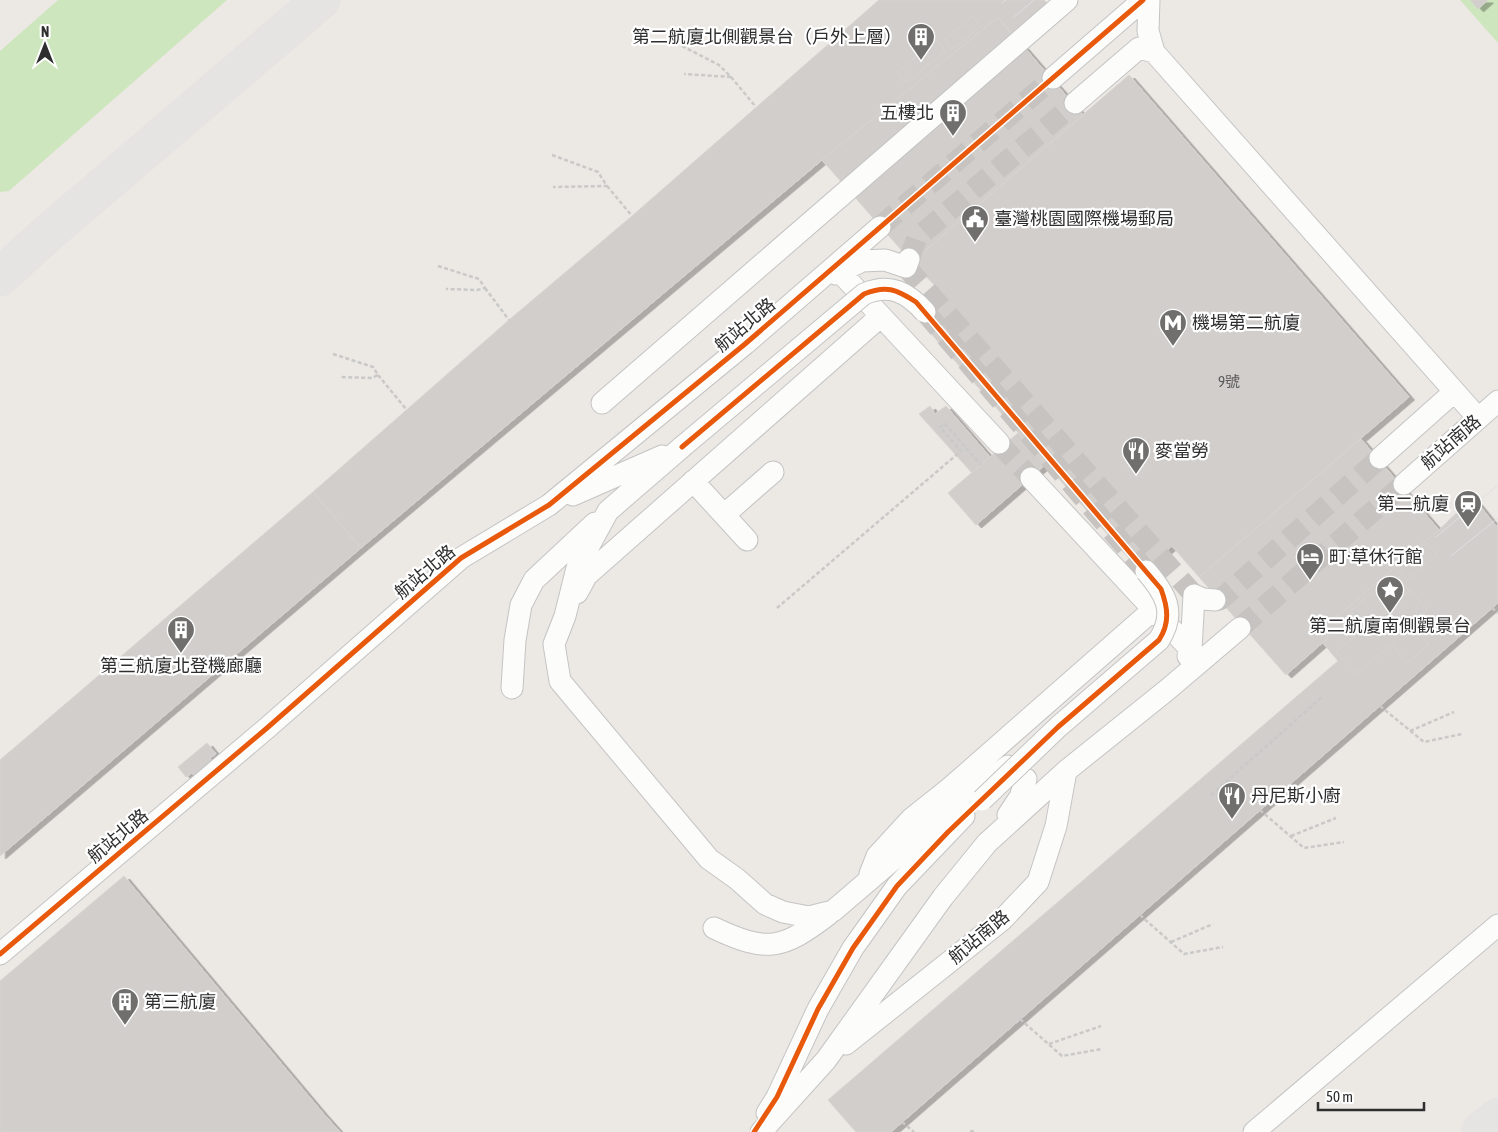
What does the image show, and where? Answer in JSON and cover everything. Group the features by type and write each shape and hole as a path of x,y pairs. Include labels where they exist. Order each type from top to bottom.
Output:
{"street":[{"path":"602,403 1067,0"},
{"path":"1053,78 1143,0"},
{"path":"1149,0 1148,30 1154,52 1478,418"},
{"path":"1075,103 1139,48 1154,52"},
{"name":"航站北路","path":"0,954 274,722 461,558 549,505 745,344 880,227"},
{"path":"811,286 862,261 885,260 907,263"},
{"path":"840,272 999,443"},
{"path":"512,688 515,640 521,605 534,580 608,510 864,294 876,289 889,288 903,293 916,302 925,312"},
{"path":"833,911 809,917 783,912 765,904 737,879 709,859 560,681 554,644 565,616 587,574 881,316"},
{"path":"1380,458 1454,392"},
{"name":"航站南路","path":"1404,484 1498,401"},
{"path":"549,505 682,448"},
{"path":"724,515 773,472"},
{"path":"1031,478 1191,650"},
{"path":"693,481 747,540"},
{"path":"565,616 577,568 608,510"},
{"path":"714,928 736,939 759,945 780,944 806,932 977,796 1159,640 1165,632 1168,617 1167,603 1161,589 1146,571"},
{"path":"1167,690 1191,650 1194,594 1203,599 1215,600"},
{"path":"866,884 877,856 911,819 950,788 1154,609"},
{"name":"航站南路","path":"761,1132 826,1060 943,897 987,843 1066,771 1167,690 1240,628"},
{"name":"航站南路","path":"826,1060 1002,920 1038,882 1056,826 1066,771"},
{"path":"987,843 1020,797 1026,779"},
{"path":"754,1132 777,1097 818,1009 859,940 897,886 948,832 977,796"},
{"path":"1254,1132 1498,925"}],"path":[{"path":"682,46 719,65 756,107"},
{"path":"684,74 731,77"},
{"path":"552,155 598,172 632,216"},
{"path":"553,187 607,186"},
{"path":"438,266 479,278 509,320"},
{"path":"446,289 477,290 485,288"},
{"path":"333,354 374,367 378,376 406,409"},
{"path":"340,377 372,378 378,376"},
{"path":"777,608 961,452 940,428 945,424 981,465"},
{"path":"1492,608 1498,613"},
{"path":"1356,613 1366,627"},
{"path":"1211,795 1322,697"},
{"path":"1380,706 1424,742 1462,734"},
{"path":"1410,731 1454,712"},
{"path":"1260,810 1304,848 1344,842"},
{"path":"1290,836 1336,818"},
{"path":"1140,916 1184,954 1223,947"},
{"path":"1170,942 1213,924"},
{"path":"1020,1019 1062,1056 1102,1049"},
{"path":"1049,1044 1101,1026"},
{"path":"902,1122 914,1132"},
{"path":"970,1132 976,1130"}],"green space":[{"path":"58,0 227,0 9,191 0,192 0,51"},
{"path":"1460,0 1498,0 1498,43"}],"building":[{"path":"879,0 1044,0 1050,7 1015,38 998,17 822,160 361,548 313,492"},
{"path":"1470,0 1488,0 1478,9"},
{"path":"973,16 980,27 951,50 945,40"},
{"name":"五樓北","path":"998,17 1083,115 912,262 822,160"},
{"name":"第二航廈北側觀景台（戶外上層）","path":"937,40 945,51 908,82 903,81 897,72"},
{"name":"第二航廈","path":"1129,75 1409,397 1199,577 1172,546 1141,572 919,320 947,298 912,262"},
{"path":"930,406 935,414 946,406 990,457 972,473 919,414"},
{"path":"1018,433 1046,464 976,525 948,493"},
{"path":"1361,439 1439,530 1327,625 1328,638 1286,675 1199,577"},
{"name":"第三航廈北登機廊廳","path":"313,492 361,548 0,856 0,760"},
{"path":"1473,497 1496,526 1498,524 1498,603 891,1132 856,1132 828,1100 1338,661 1323,643 1328,638 1327,625 1439,530"},
{"path":"1427,543 1437,554 1407,580 1397,569"},
{"path":"1396,573 1410,591 1364,629 1350,611"},
{"path":"1410,590 1427,610 1412,623 1429,644 1407,663 1392,644 1356,674 1336,652"},
{"path":"207,743 216,754 210,758 215,764 197,779 192,773 186,777 178,767"},
{"name":"第三航廈","path":"124,876 340,1132 0,1132 0,981"}],"taxiway":[{"path":"0,277 46,235 321,0"},
{"path":"1480,1132 1498,1117"}],"tunnel":[{"path":"880,227 1053,78"},
{"path":"909,259 917,238 1075,103"},
{"path":"906,267 1194,595"},
{"path":"925,312 1146,571"},
{"path":"999,443 1031,478"},
{"path":"1215,600 1220,600 1380,458"},
{"path":"1240,628 1404,484"}],"tram line":[{"path":"1002,3 1006,0"},
{"path":"1014,17 1034,0"},
{"path":"1436,537 1498,485"},
{"path":"1451,556 1498,518"}],"cycle path":[{"path":"0,954 267,728 461,558 549,505 745,344 1143,0"},
{"path":"682,447 864,294 885,289 897,291 916,302 1161,589 1167,615 1165,628 1159,640 1058,727 948,832 897,886 853,948 818,1009 777,1097 754,1132"}],"place":[{"name":"第二航廈北側觀景台（戶外上層）","path":"921,61"},
{"name":"五樓北","path":"953,137"},
{"name":"臺灣桃園國際機場郵局","path":"975,243"},
{"name":"機場第二航廈","path":"1173,347"},
{"name":"麥當勞","path":"1136,475"},
{"name":"第二航廈","path":"1468,528"},
{"name":"町·草休行館","path":"1310,581"},
{"name":"第二航廈南側觀景台","path":"1390,614"},
{"name":"第三航廈北登機廊廳","path":"181,654"},
{"name":"丹尼斯小廚","path":"1232,820"},
{"name":"第三航廈","path":"125,1026"}]}
